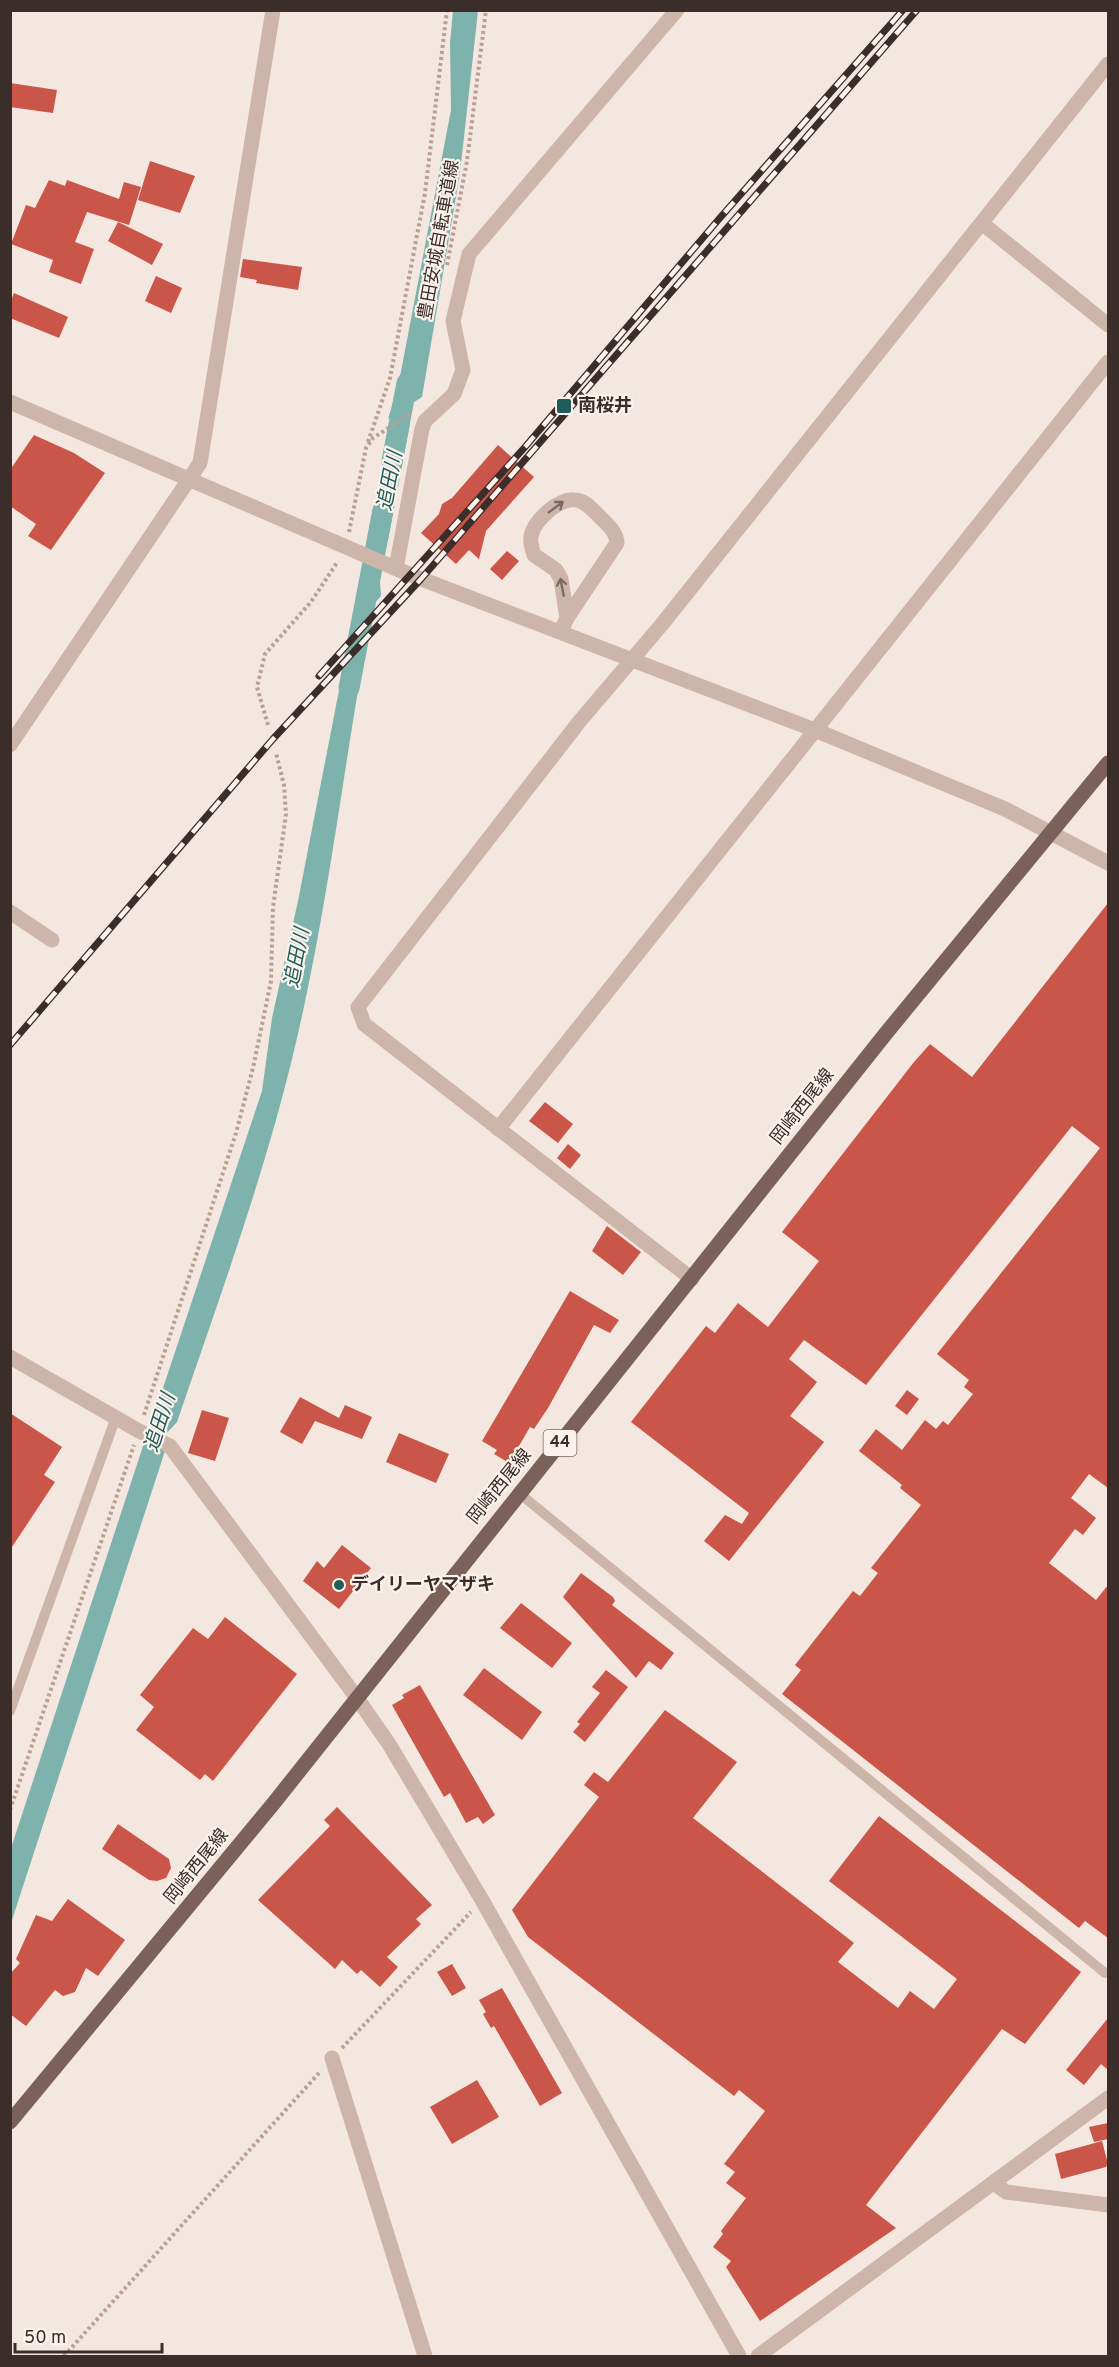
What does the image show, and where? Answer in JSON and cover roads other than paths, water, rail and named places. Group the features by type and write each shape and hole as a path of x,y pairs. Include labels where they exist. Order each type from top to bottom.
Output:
{"main road":[{"name":"岡崎西尾線","path":"10,2122 251,1832 887,1032 1053,834 1108,763"}],"street":[{"path":"10,745 200,463 273,10"},
{"path":"391,566 422,429 425,421 454,394 463,370 453,321 469,254 677,10"},
{"path":"692,1279 364,1024 358,1007 631,658 663,623 1108,64"},
{"path":"982,224 1108,325"},
{"path":"498,1129 1108,362"},
{"path":"10,402 391,566 564,625 631,658 815,730 1005,809 1108,863"},
{"path":"567,500 578,500 586,504 613,529 616,543 564,625 561,579 556,570 534,555 531,534 537,524 558,504 567,500"},
{"path":"10,912 52,940"},
{"path":"10,1357 139,1431 170,1446 357,1698 390,1744 482,1900 739,2356"},
{"path":"332,2058 425,2356"},
{"path":"758,2356 1108,2098"},
{"path":"994,2183 1006,2192 1108,2205"}],"lane":[{"path":"10,1711 116,1417"},
{"path":"519,1493 1105,1973"}],"water":[{"path":"453,11 478,11 460,173 422,397 388,419 398,387 451,110 450,43"},
{"path":"410,424 388,540 369,532 389,439"},
{"path":"363,579 380,582 381,596 358,622"},
{"path":"365,649 314,958 292,1059 267,1151 223,1287 177,1422 164,1436 150,1427 262,1091 272,1018 298,901 342,675"},
{"path":"145,1440 165,1451 11,1923 11,1848"}],"waterway":[{"name":"追田川","path":"392,461 407,383"},
{"name":"追田川","path":"349,688 383,510"}],"railway":[{"path":"319,676 525,447 719,219 903,10"},
{"path":"10,1045 273,739 421,579 917,10"}],"place":[{"name":"南桜井","path":"564,406"},
{"name":"デイリーヤマザキ","path":"339,1585"}]}
